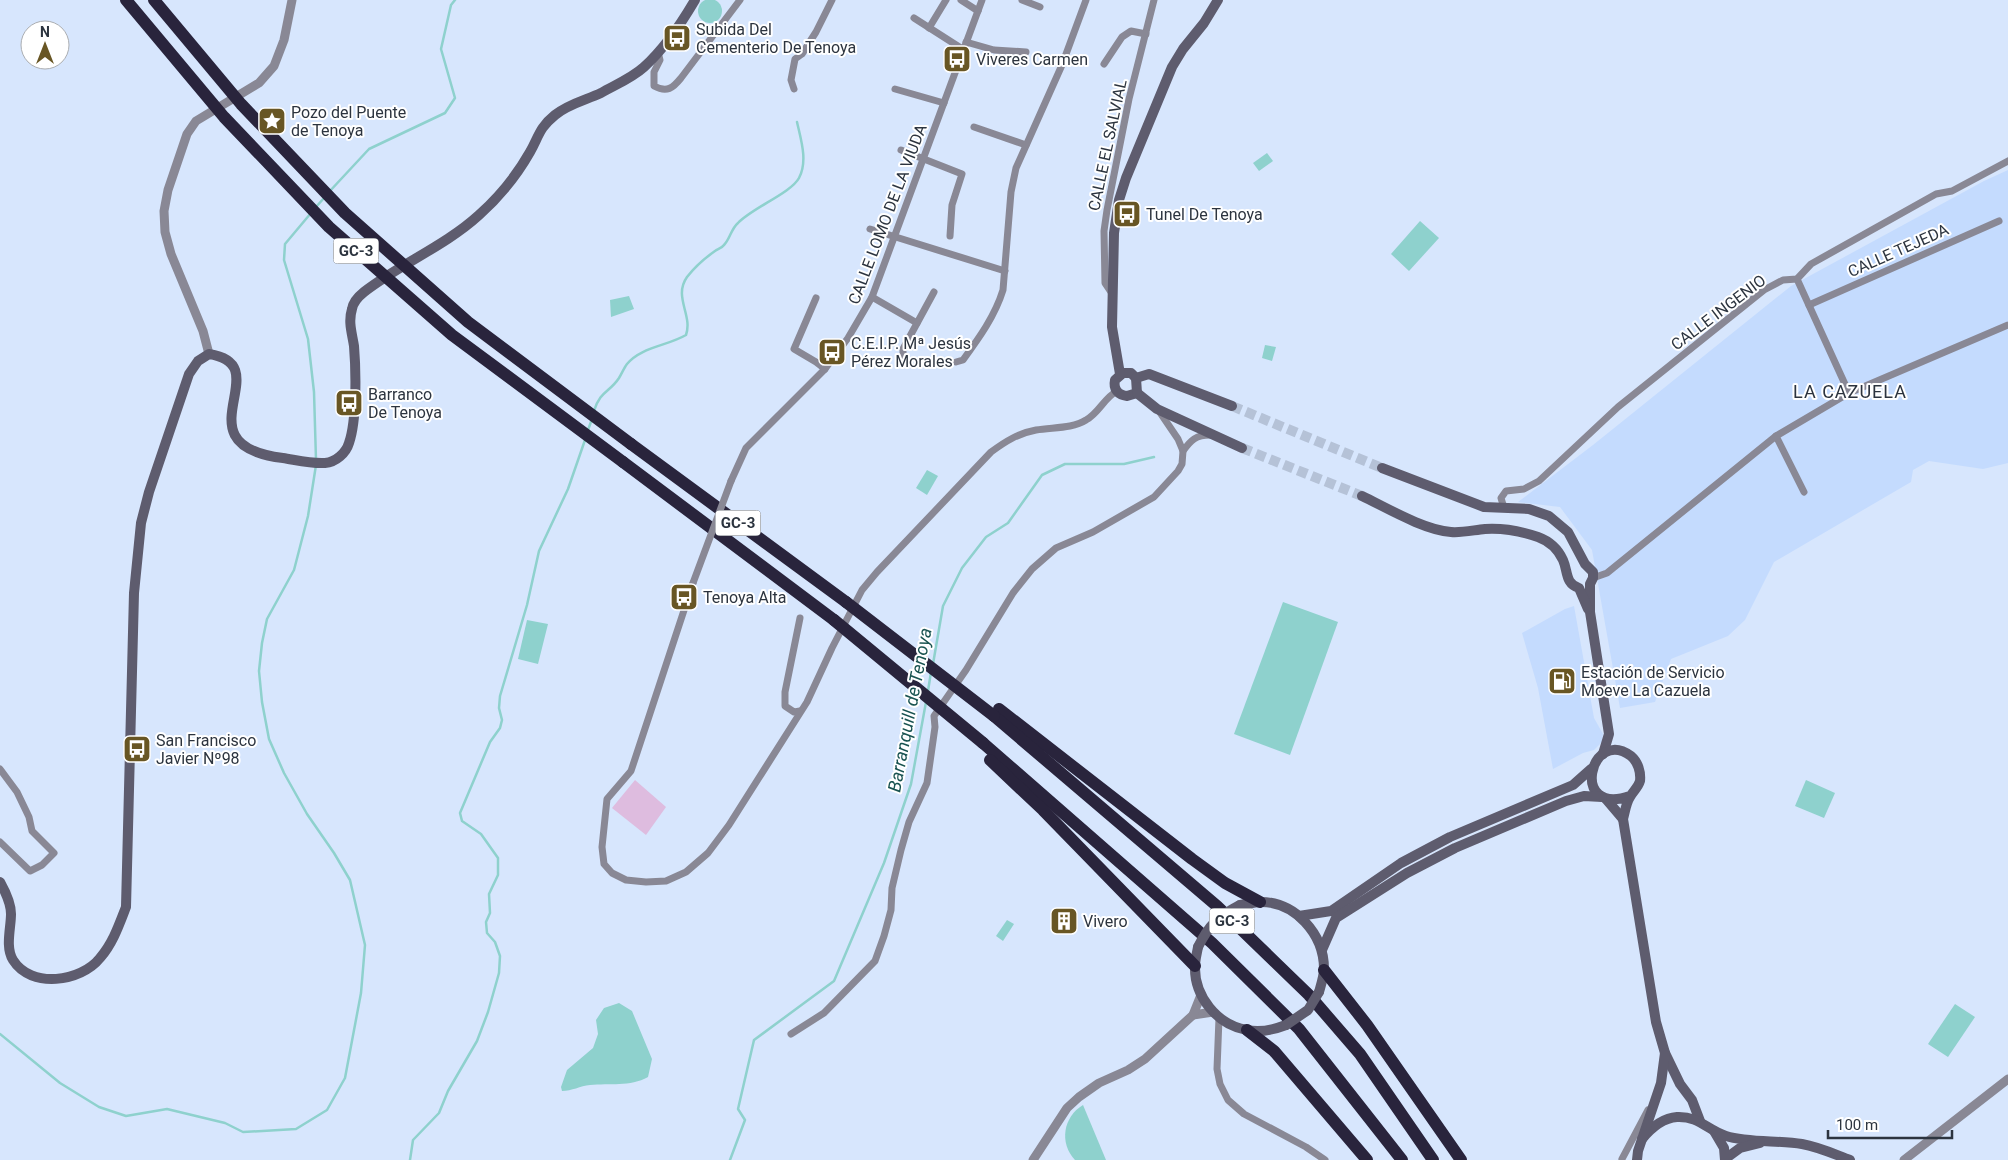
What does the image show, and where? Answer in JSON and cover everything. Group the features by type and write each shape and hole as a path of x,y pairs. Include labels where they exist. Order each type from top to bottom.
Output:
{"highway":[{"name":"GC-3","path":"126,0 224,117 329,227 452,335 834,620 1212,944 1299,1028 1402,1160"},
{"name":"GC-3","path":"154,0 240,104 345,213 468,322 996,712 1217,906 1309,995 1360,1054 1433,1160"},
{"path":"996,712 1225,883 1260,902"},
{"path":"980,745 1195,966"},
{"path":"1324,970 1367,1025 1460,1160"},
{"path":"1248,1030 1274,1051 1367,1160"}],"main road":[{"path":"0,882 11,912 9,942 13,960 29,974 49,981 76,976 99,960 117,933 126,907 134,593 141,523 149,492 189,374 198,361 209,354 223,356 234,366 238,383 230,417 232,429 238,442 252,452 286,459 325,463 336,460 344,453 349,444 355,375 354,344 349,322 352,306 361,294 383,278 456,233 480,214 509,183 530,152 539,130 556,114 618,84 643,68 665,45 695,0"},
{"path":"1120,374 1112,327 1114,233 1119,200 1126,178 1172,67 1183,48 1218,2"},
{"path":"1137,393 1127,396 1117,391 1115,380 1120,374 1131,373 1136,378 1137,393 1157,409 1242,448"},
{"path":"1136,378 1149,374 1232,406"},
{"path":"1382,468 1484,507 1529,509 1549,516 1568,532 1586,564 1593,572 1590,612 1609,734 1603,754"},
{"path":"1362,496 1434,529 1452,532 1487,529 1516,530 1540,538 1554,546 1563,560 1570,584 1584,588 1592,581"},
{"path":"1568,574 1576,563 1586,564"},
{"path":"1579,588 1590,612"},
{"path":"1609,734 1621,751 1633,758 1638,764 1640,773 1637,788 1630,796 1623,819 1656,1022 1665,1053 1680,1084 1692,1100 1700,1121"},
{"path":"1621,751 1603,754 1594,762 1590,776 1593,786 1623,819"},
{"path":"1299,916 1331,911 1400,863 1450,837 1573,785 1591,769"},
{"path":"1322,950 1336,918 1407,873 1455,848 1566,801 1584,796 1620,800 1630,796"},
{"path":"1260,902 1280,906 1299,916 1313,931 1322,950 1324,970 1319,992 1308,1010 1286,1025 1270,1031 1248,1030 1230,1025 1216,1015 1201,995 1197,984 1195,966 1198,946 1207,929 1222,914 1240,905 1260,902"},
{"path":"1638,1155 1657,1092 1665,1053"},
{"path":"1642,1139 1650,1128 1662,1121 1674,1117 1687,1117 1700,1121 1726,1136 1802,1144 1850,1160"},
{"path":"1711,1128 1719,1139 1725,1160 1740,1148 1754,1143 1779,1142"}],"street":[{"path":"209,354 203,331 171,254 165,232 164,211 168,190 187,134 196,121 259,83 274,66 284,40 292,0"},
{"path":"658,52 660,60 654,72 654,86 661,90 668,90 678,82 740,0"},
{"path":"794,89 791,80 796,59 802,54 816,32 832,0"},
{"path":"928,28 946,0"},
{"path":"961,0 978,11"},
{"name":"CALLE LOMO DE LA VIUDA","path":"800,711 729,825 708,853 686,872 666,880 646,882 626,880 612,873 604,864 602,847 607,799 631,771 693,583 731,481 746,448 825,369 848,338 872,297 982,0"},
{"path":"1022,0 1040,7"},
{"path":"956,362 963,360 986,328 1000,299 1005,271 1011,192 1016,168 1062,65 1086,0"},
{"name":"CALLE EL SALVIAL","path":"1114,295 1105,283 1104,231 1106,210 1129,99 1154,0"},
{"path":"914,18 964,50"},
{"path":"1104,64 1122,37 1131,31 1146,34"},
{"path":"966,42 994,50 1026,52"},
{"path":"895,90 944,103"},
{"path":"974,127 1026,145"},
{"path":"901,150 962,174 952,205 950,236"},
{"name":"CALLE INGENIO","path":"1504,508 1501,498 1506,491 1524,490 1538,481 1618,407 1764,290 1783,280 1797,279 1811,264 1819,259 1936,194 1952,191 2008,161"},
{"name":"CALLE TEJEDA","path":"1808,305 1999,221"},
{"path":"870,229 1005,271"},
{"path":"1797,279 1849,393"},
{"path":"903,358 903,349 934,292"},
{"path":"872,297 917,322"},
{"path":"816,298 794,349 825,369"},
{"path":"1592,581 1607,573 1776,436 1849,393 2008,325"},
{"path":"800,618 784,692 785,706 794,712 800,711 807,702 862,590 991,452 1011,438 1036,430 1060,428 1085,421 1103,406 1109,396 1117,391"},
{"path":"791,1034 824,1013 875,961 884,936 890,910 892,888 906,832 927,783 935,727 934,716 966,670 1013,592 1032,569 1056,548 1094,532 1154,497 1178,471 1182,464 1183,451 1178,439 1157,409"},
{"path":"1183,451 1191,440 1200,435 1214,435"},
{"path":"1776,436 1804,492"},
{"path":"0,769 17,792 29,817 32,831 54,853 42,865 30,871 0,842"},
{"path":"1033,1160 1057,1122 1079,1096 1145,1059 1193,1014 1201,995"},
{"path":"1193,1014 1216,1015 1218,1038 1217,1070 1220,1084 1228,1100 1244,1114 1306,1147 1325,1160"},
{"path":"1218,1038 1230,1025"},
{"path":"1904,1160 2008,1079"},
{"path":"1638,1155 1622,1160 1657,1092"}],"shaded area":[{"path":"710,-1 719,2 722,11 719,20 710,23 701,20 698,11 701,2"},
{"path":"1267,153 1273,161 1259,171 1253,163"},
{"path":"2008,170 2008,463 1983,469 1929,461 1913,470 1911,482 1774,562 1745,620 1728,636 1671,659 1655,702 1620,708 1592,550 1560,507 1518,502 1593,445 1791,286 1984,181"},
{"path":"1420,221 1439,238 1409,271 1391,254"},
{"path":"629,296 634,309 611,317 610,300"},
{"path":"1265,345 1276,347 1272,361 1262,358"},
{"path":"927,470 938,476 927,495 916,488"},
{"path":"1283,602 1338,622 1290,755 1234,734"},
{"name":"Estación de Servicio Moeve La Cazuela","path":"1574,606 1594,718 1603,734 1602,742 1594,750 1583,753 1553,769 1538,688 1522,633"},
{"path":"527,620 548,624 538,664 518,659"},
{"path":"635,780 666,807 646,835 612,808"},
{"path":"1806,780 1835,793 1824,818 1795,806"},
{"path":"1007,920 1014,924 1003,941 996,936"},
{"path":"619,1003 632,1011 652,1059 648,1077 634,1082 590,1085 562,1091 561,1087 567,1070 593,1048 598,1034 596,1020 604,1008"},
{"path":"1955,1004 1975,1017 1948,1057 1928,1044"},
{"path":"1083,1105 1106,1160 1075,1160 1067,1146 1065,1138 1067,1123 1076,1110"}],"waterway":[{"name":"Barranco De Tenoya","path":"329,192 369,149 445,113 455,98 441,49 451,5 455,0"},
{"path":"594,411 599,399 616,383 627,364 633,358 647,350 686,335 687,320 682,292 683,284 693,270 723,246 736,225 744,217 795,184 803,165 802,143 797,122"},
{"name":"Barranco De Tenoya","path":"316,207 324,198"},
{"name":"Barranco De Tenoya","path":"311,213 285,244 284,260 308,339 314,392 316,460"},
{"path":"588,430 592,419"},
{"path":"410,1160 413,1140 439,1113 448,1091 477,1041 488,1012 499,973 500,956 495,942 487,933 486,922 490,913 489,894 498,875 498,858 481,834 462,821 460,813 490,742 500,728 502,720 499,708 500,696 527,605 539,551 568,489 585,440"},
{"name":"Barranquill de Tenoya","path":"933,664 943,606 962,568 986,537 1008,523 1042,475 1065,464 1124,464 1154,457"},
{"name":"Barranco De Tenoya","path":"0,1034 60,1083 99,1107 126,1116 167,1109 225,1123 243,1132 296,1129 327,1110 345,1078 361,993 365,945 350,880 307,814 284,773 269,739 262,702 259,671 267,619 294,570 308,516 316,465"},
{"name":"Barranquill de Tenoya","path":"928,691 931,672"},
{"name":"Barranquill de Tenoya","path":"730,1160 745,1120 738,1109 754,1040 834,981 884,863 911,784 926,702"}],"tunnel":[{"path":"1232,406 1382,468"},
{"path":"1242,448 1362,496"}],"place":[{"name":"Subida Del Cementerio De Tenoya","path":"677,38"},
{"name":"Viveres Carmen","path":"957,59"},
{"name":"Pozo del Puente de Tenoya","path":"272,121"},
{"name":"Tunel De Tenoya","path":"1127,214"},
{"name":"C.E.I.P. Mª Jesús Pérez Morales","path":"832,352"},
{"name":"Barranco De Tenoya","path":"349,403"},
{"name":"Tenoya Alta","path":"684,597"},
{"name":"Estación de Servicio Moeve La Cazuela","path":"1562,681"},
{"name":"San Francisco Javier Nº98","path":"137,749"},
{"name":"Vivero","path":"1064,921"}],"district":[{"name":"LA CAZUELA","path":"1850,392"}]}
